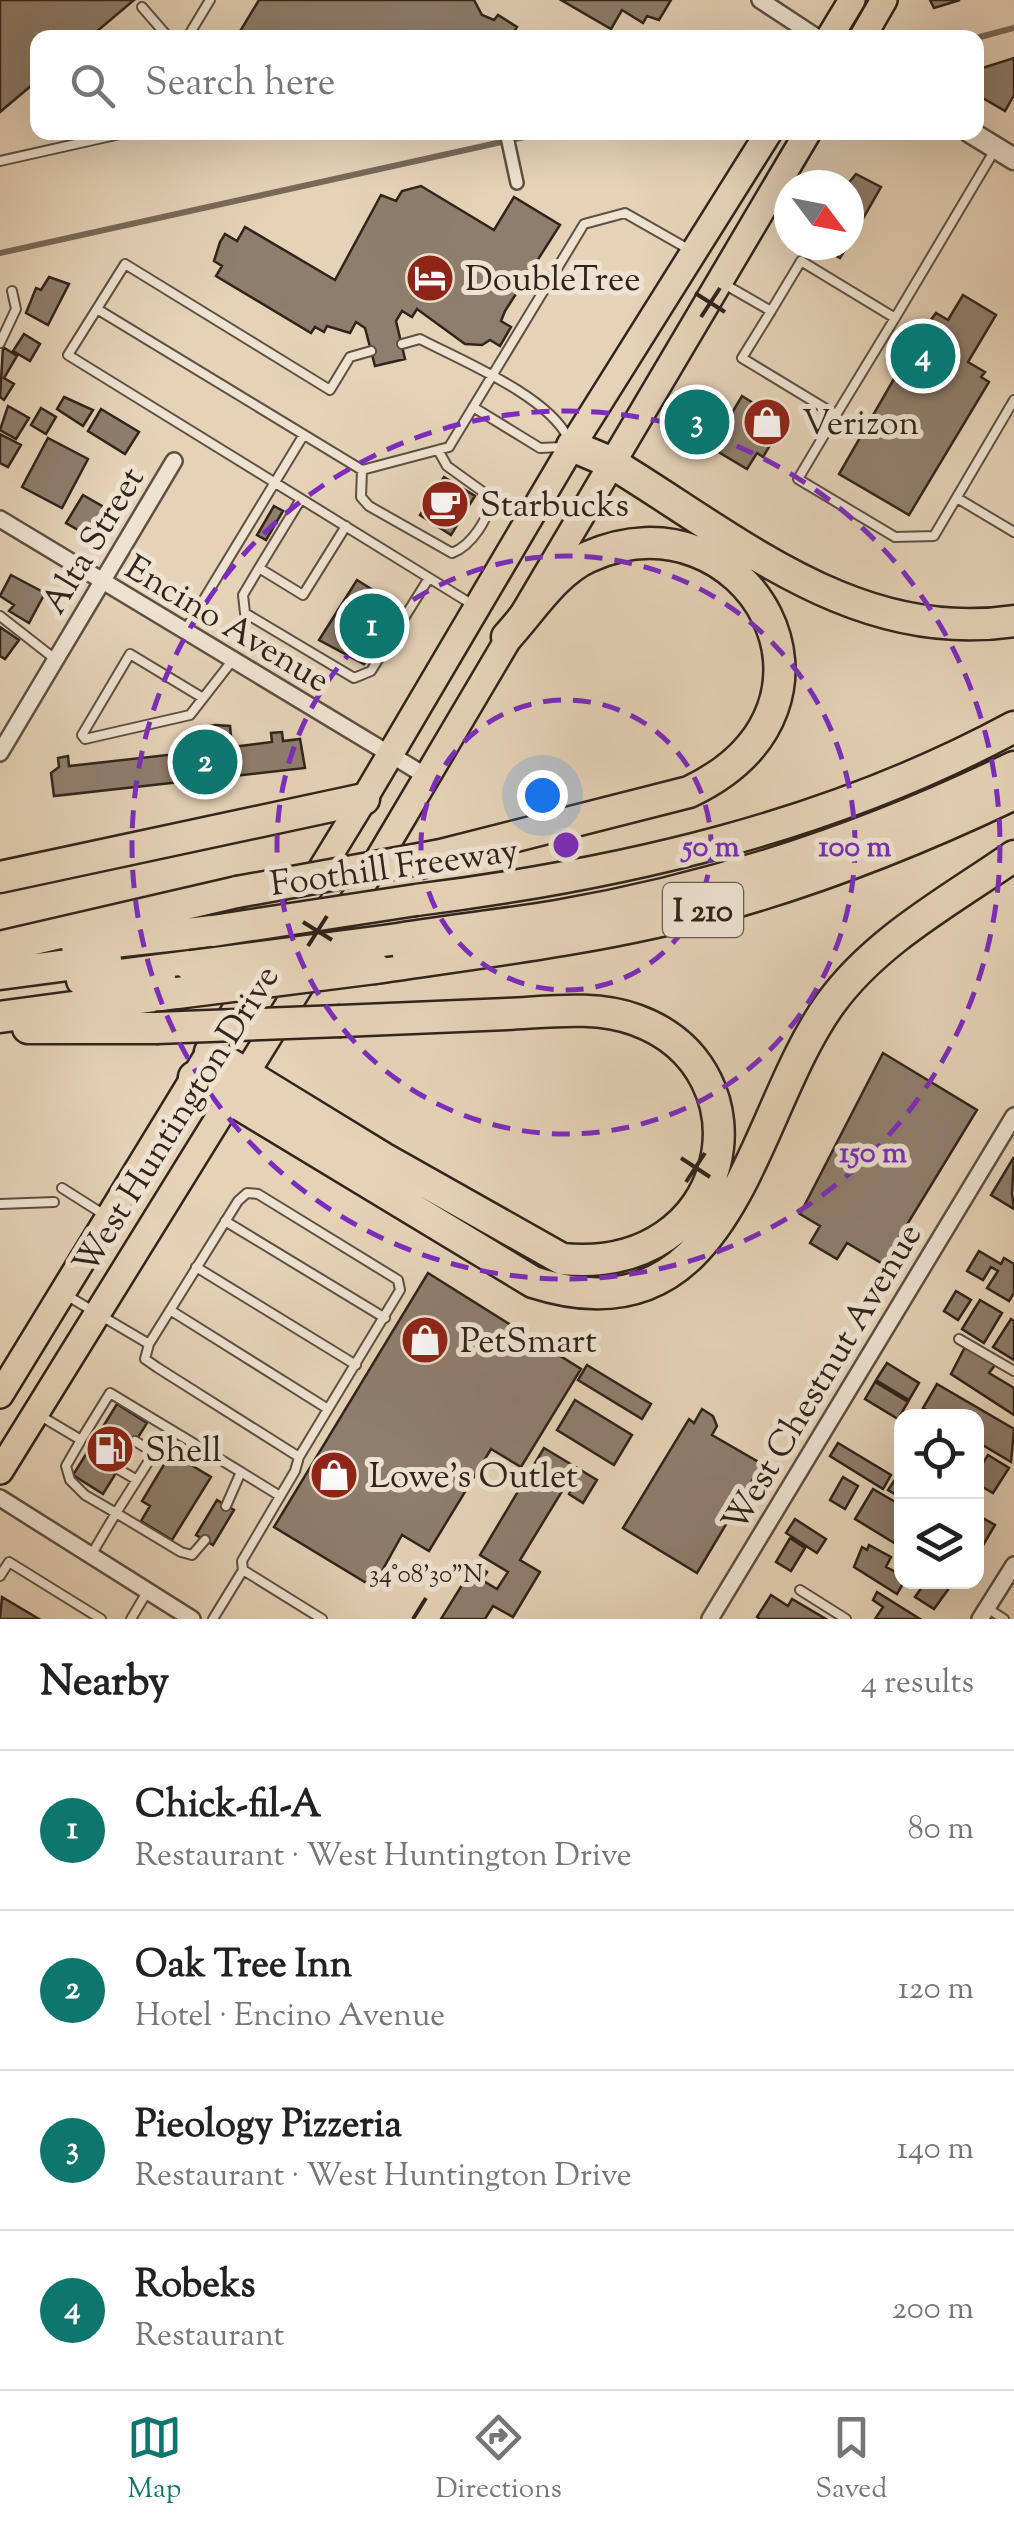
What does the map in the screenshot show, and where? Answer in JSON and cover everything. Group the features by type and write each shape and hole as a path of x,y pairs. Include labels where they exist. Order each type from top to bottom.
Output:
{"highway":[{"path":"572,446 610,462 844,602 921,623 1014,620"},
{"path":"0,947 237,892 441,856 689,792 724,775 753,749 777,695 775,638 759,602 733,573 682,547 644,544 588,557 564,572 507,637"},
{"name":"Foothill Freeway","path":"0,1017 196,959 403,920 509,888 649,861 764,832 874,791 1014,727"},
{"path":"0,990 403,920 496,910 686,872 805,836 900,800 1014,747"},
{"path":"403,920 558,916 673,891 852,838 1014,767"},
{"name":"Foothill Freeway","path":"0,955 375,968 592,936 721,906 827,872 946,827 1014,794"},
{"path":"0,877 364,800"},
{"path":"202,1064 533,1282 592,1294 640,1286 679,1266 720,1225 811,1036 849,982 884,947 1014,856"},
{"path":"0,974 196,959"},
{"path":"0,1027 156,1028 582,1011 617,1014 652,1028 686,1055 713,1104 717,1157 706,1193 682,1224 642,1252 594,1262 562,1258 383,1158 236,1085"}],"main road":[{"path":"834,30 852,0"},
{"path":"867,30 884,0"},
{"name":"West Huntington Drive","path":"0,1396 364,800 572,446 764,140"},
{"name":"West Huntington Drive","path":"0,1471 426,776 803,140"}],"street":[{"path":"760,0 806,30"},
{"path":"508,140 517,184"},
{"path":"983,140 1005,154"},
{"name":"Alta Street","path":"0,753 174,461"},
{"name":"Encino Avenue","path":"0,518 426,776"},
{"name":"West Chestnut Avenue","path":"710,1619 1014,1116"},
{"path":"0,1498 192,1619"},
{"path":"984,1614 1014,1565"}],"lane":[{"path":"192,30 210,0"},
{"path":"142,7 162,30"},
{"path":"0,162 86,140"},
{"path":"1005,154 895,318 798,479 895,538 934,536 1014,400"},
{"path":"97,309 362,470 449,447 584,224 625,213 694,252"},
{"path":"836,415 742,358 801,261 895,318"},
{"path":"371,351 350,357 330,390 124,264 68,355 477,607"},
{"path":"720,281 771,311"},
{"path":"0,343 16,309 12,291"},
{"path":"402,344 420,339 492,378 558,418 572,446 540,448 473,408"},
{"path":"184,632 303,436"},
{"path":"362,470 362,497 369,506 452,553 466,546 489,510 490,497 447,466 438,450"},
{"path":"957,498 1014,532"},
{"path":"301,499 243,595 244,613 354,678 372,672 429,578"},
{"path":"259,568 304,595 346,526"},
{"path":"0,616 55,660"},
{"path":"203,698 130,654 82,734 84,739 190,715 232,661"},
{"path":"62,1188 107,1217"},
{"path":"213,1619 244,1570 242,1561 299,1456 400,1290 398,1280 258,1194 248,1193 238,1200 196,1267 145,1358 299,1456"},
{"path":"0,1204 54,1202"},
{"path":"225,1221 385,1318"},
{"path":"196,1267 356,1365"},
{"path":"62,1292 150,1344"},
{"path":"170,1310 328,1409"},
{"path":"959,1338 1014,1371"},
{"path":"205,1540 192,1555 181,1552 70,1480 66,1466 110,1393 280,1496"},
{"path":"36,1412 88,1451"},
{"path":"95,1417 106,1423"},
{"path":"90,1558 169,1429"},
{"path":"135,1441 154,1453"},
{"path":"118,1469 136,1480"},
{"path":"226,1506 240,1472"},
{"path":"0,1576 9,1562 101,1619"},
{"path":"244,1570 322,1619"},
{"path":"800,1590 846,1619"},
{"path":"131,1619 148,1592"},
{"path":"984,1614 1004,1619"}],"building":[{"path":"0,0 134,0 98,30 30,30 30,87 0,112"},
{"path":"259,0 474,0 482,15 494,20 498,15 517,27 515,30 241,30"},
{"path":"561,0 671,0 659,20 647,16 643,23 622,10 611,29"},
{"path":"930,0 960,0 934,8"},
{"path":"1014,58 1014,95 1005,111 984,99 984,67"},
{"path":"864,178 881,187 864,217"},
{"name":"DoubleTree","path":"421,186 494,230 514,197 560,225 505,311 501,321 511,327 500,346 490,340 482,345 465,344 417,309 412,317 402,311 396,321 405,359 375,366 365,328 356,322 350,333 327,326 324,332 315,327 311,333 216,276 222,266 214,261 220,242 225,234 237,241 245,227 335,280 381,195 396,201 402,191"},
{"path":"49,277 69,284 48,325 26,313 36,288 41,290"},
{"path":"963,295 996,315 968,362 985,372 981,377 989,382 909,515 839,474 917,339 936,313 948,320"},
{"path":"24,334 40,344 30,361 13,351"},
{"path":"3,347 17,356 4,378 14,384 4,400 0,397"},
{"path":"742,396 784,422 763,457 757,453 747,469 680,429 695,404 702,408 715,401 723,417 719,419 726,423"},
{"path":"64,397 93,410 83,426 57,409"},
{"path":"8,406 29,418 16,439 0,430"},
{"path":"41,408 56,417 46,434 31,425"},
{"path":"101,409 139,432 125,454 88,431"},
{"path":"0,434 21,445 8,467 0,463"},
{"path":"48,438 88,459 62,508 22,487"},
{"path":"444,477 475,496 451,535 420,515"},
{"path":"83,495 109,510 92,538 66,523"},
{"path":"274,506 283,511 266,540 257,535"},
{"path":"11,575 45,593 29,623 9,611 14,605 0,596"},
{"path":"357,580 400,607 364,664 319,640"},
{"path":"0,627 19,640 5,659 0,656"},
{"path":"230,726 232,747 272,742 271,733 282,732 283,741 300,739 305,768 54,796 51,773 59,767 58,758 68,756 69,766 177,754 176,744 187,743 191,752 189,731"},
{"path":"883,1053 977,1110 883,1264 847,1243 837,1259 810,1243 820,1226 800,1214"},
{"path":"1014,1157 1012,1194 1014,1209 991,1195"},
{"path":"979,1251 1001,1264 1004,1258 1014,1264 1014,1293 1009,1301 987,1288 998,1271 991,1267 983,1280 967,1271"},
{"path":"428,1273 581,1369 521,1467 491,1449 429,1551 402,1535 373,1587 274,1527"},
{"path":"956,1291 971,1300 958,1320 944,1311"},
{"path":"980,1300 1002,1313 984,1343 962,1329"},
{"path":"1011,1319 1014,1321 1014,1360 993,1347"},
{"path":"965,1347 995,1365 989,1373 1014,1388 1014,1415 951,1374"},
{"path":"887,1363 919,1383 909,1400 876,1380"},
{"path":"587,1365 651,1404 642,1419 578,1380"},
{"path":"875,1382 908,1402 904,1409 894,1409 894,1417 865,1399"},
{"path":"937,1384 980,1409 925,1409"},
{"path":"575,1400 632,1435 614,1465 557,1430"},
{"path":"117,1404 147,1423 103,1494 73,1475"},
{"path":"702,1409 713,1416 717,1426 712,1435 762,1464 697,1573 623,1528 689,1419 694,1423"},
{"path":"984,1411 1014,1429 1011,1462 984,1446"},
{"path":"838,1443 891,1475 883,1489 830,1456"},
{"path":"544,1448 597,1480 583,1503 569,1494 573,1487 567,1483 520,1560 540,1572 513,1617 493,1606 485,1619 441,1619 470,1572 475,1576 480,1567 487,1572 482,1580 497,1589 508,1572 480,1555"},
{"path":"171,1453 211,1477 172,1540 141,1521 150,1506 142,1501"},
{"path":"988,1455 1009,1468 993,1493 984,1488 984,1461"},
{"path":"843,1477 858,1486 845,1509 830,1500"},
{"path":"873,1489 894,1501 894,1543 855,1519"},
{"path":"217,1500 234,1510 213,1545 196,1535"},
{"path":"795,1519 826,1539 817,1553 786,1533"},
{"path":"984,1519 995,1525 984,1544"},
{"path":"790,1538 805,1548 791,1571 776,1562"},
{"path":"869,1545 891,1557 886,1567 894,1571 894,1589 900,1589 897,1594 854,1567 862,1547 867,1550"},
{"path":"921,1589 949,1589 934,1609 915,1597"},
{"path":"877,1592 920,1619 875,1619 883,1607 873,1600"},
{"path":"771,1595 788,1606 792,1599 826,1619 760,1619 757,1617"},
{"path":"2,1597 39,1619 0,1619"}],"waterway":[{"path":"984,36 1014,28"},
{"path":"0,253 511,140"}],"place":[{"name":"DoubleTree","path":"430,278"},
{"name":"Robeks","path":"923,356"},
{"name":"Pieology Pizzeria","path":"697,422"},
{"name":"Verizon","path":"767,422"},
{"name":"Starbucks","path":"445,504"},
{"name":"Chick-fil-A","path":"372,626"},
{"name":"Oak Tree Inn","path":"205,762"},
{"name":"PetSmart","path":"425,1340"},
{"name":"Shell","path":"110,1449"},
{"name":"Lowe's Outlet","path":"334,1475"}]}
